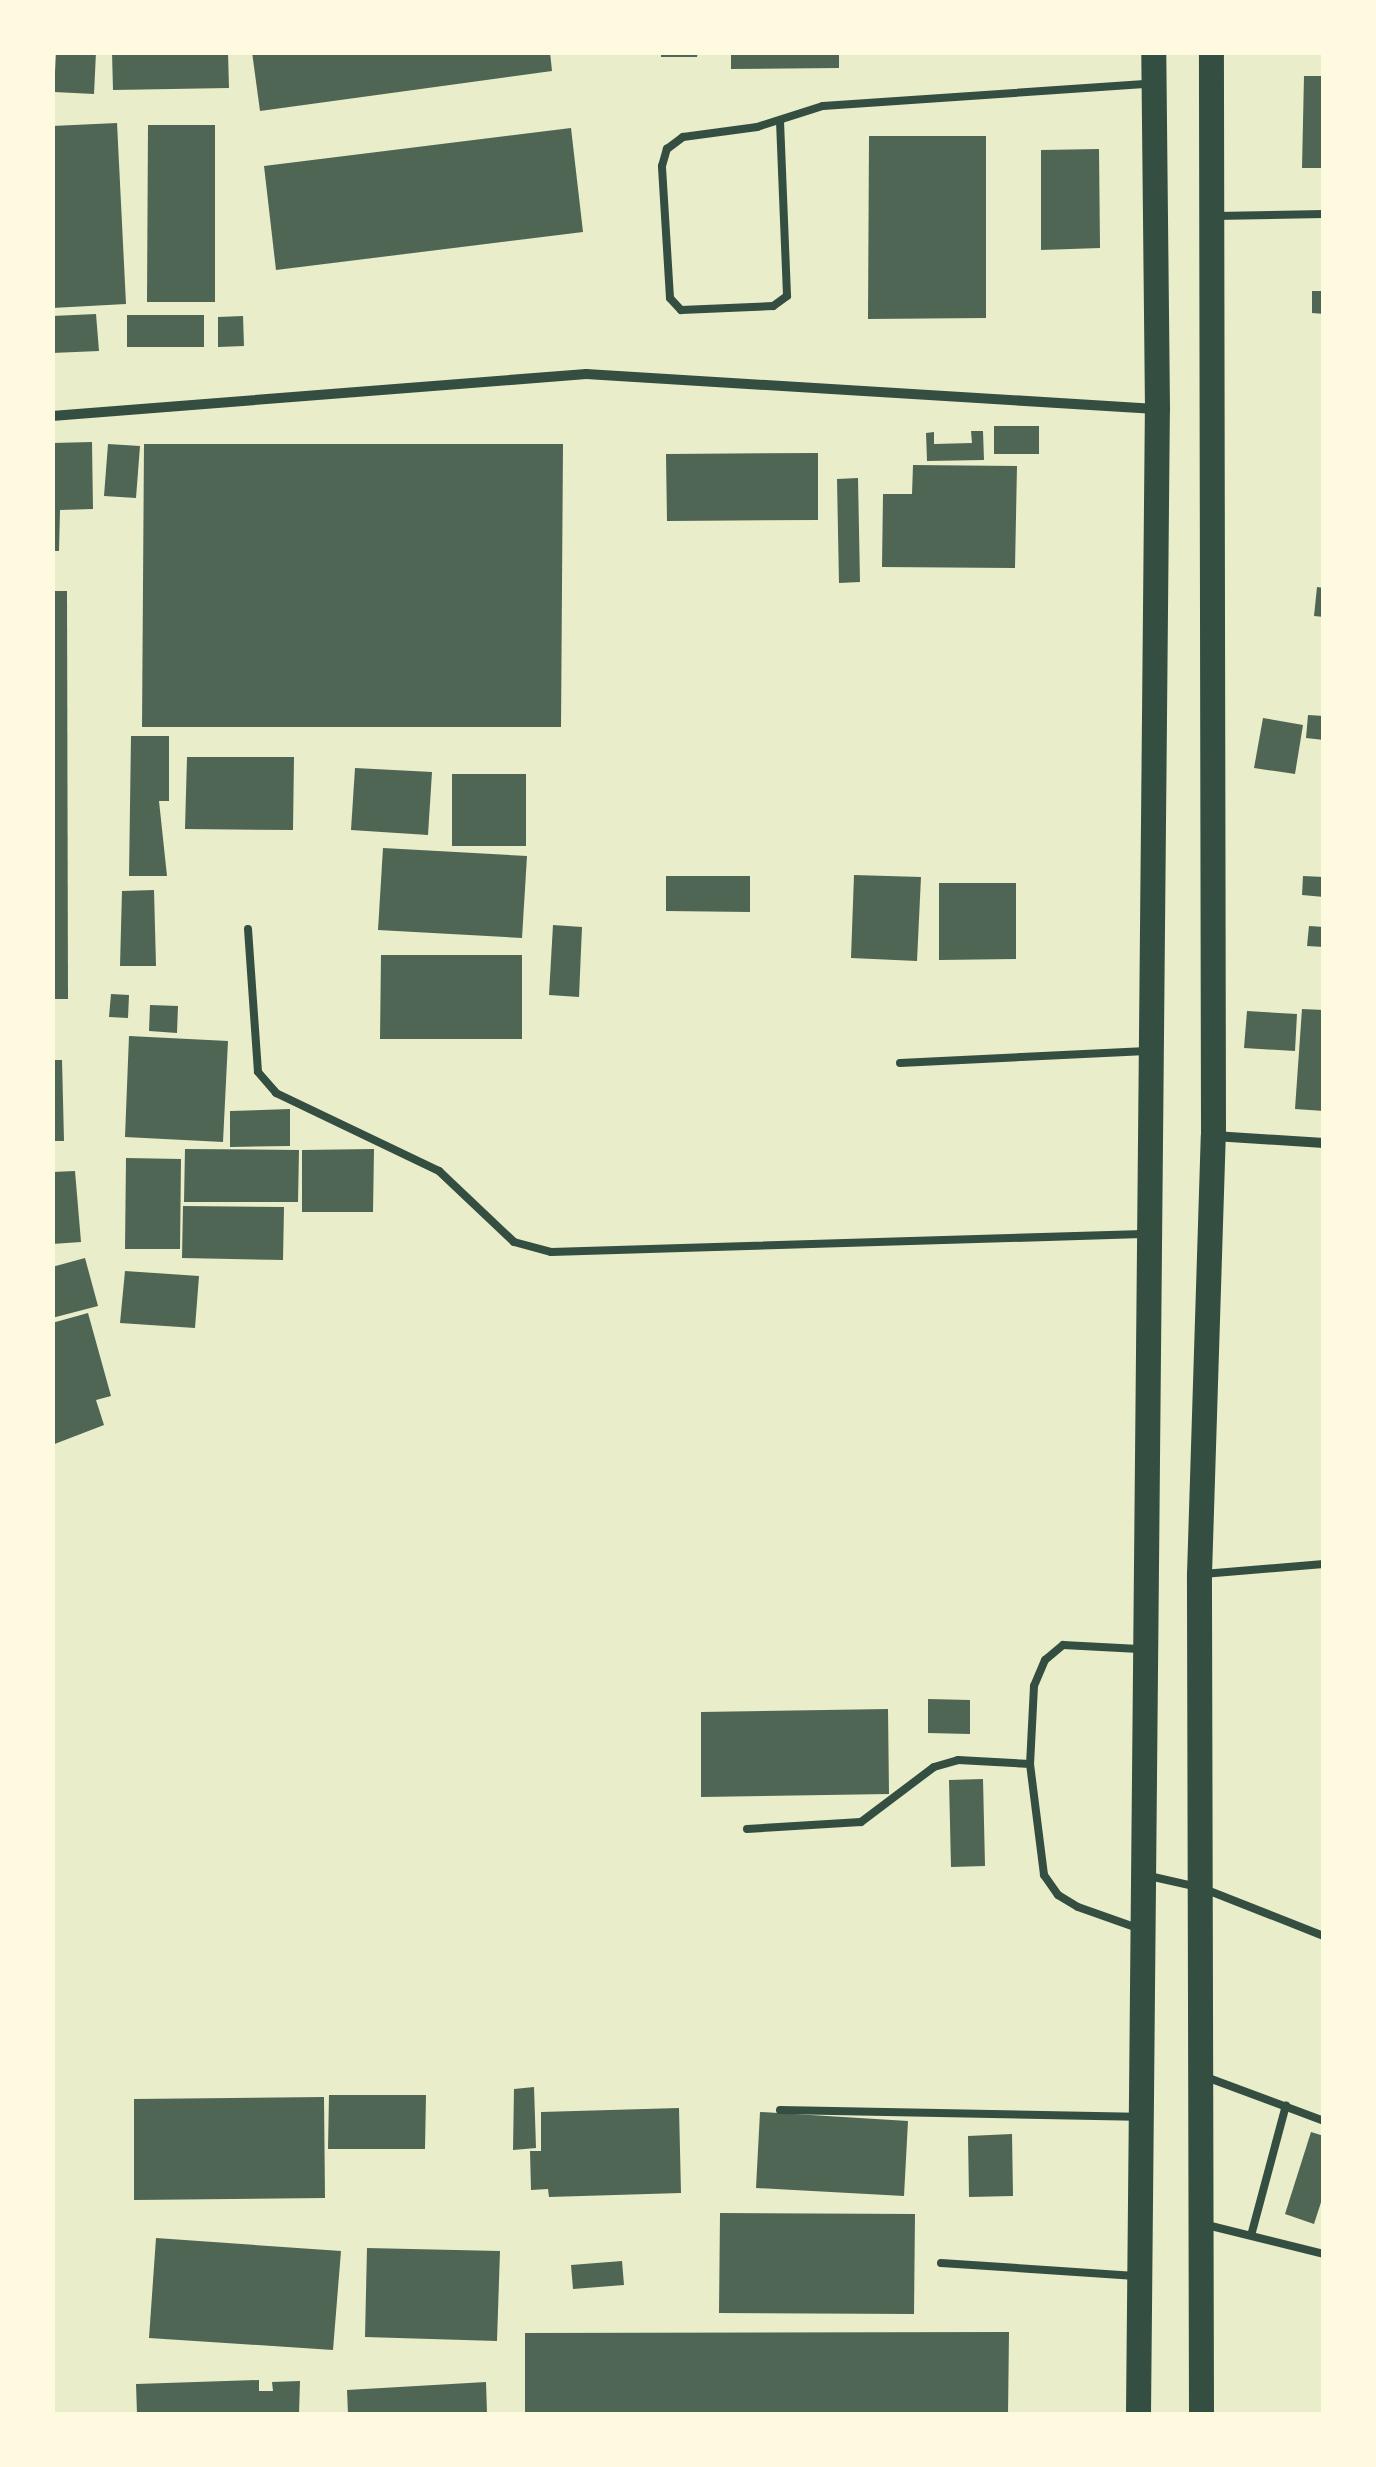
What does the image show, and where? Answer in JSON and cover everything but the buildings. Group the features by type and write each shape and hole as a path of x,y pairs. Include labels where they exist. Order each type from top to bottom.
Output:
{"main road":[{"path":"1138,2414 1157,409 1153,52"},
{"path":"1200,2414 1204,1889 1199,1574 1213,1136 1210,52"}],"street":[{"path":"52,416 586,374 1157,409"},
{"path":"1213,1136 1324,1143"}],"lane":[{"path":"780,121 786,296 773,306 680,310 670,298 662,166 667,150 683,137 780,121 823,106 1152,83"},
{"path":"1211,216 1324,214"},
{"path":"248,929 258,1072 276,1093 440,1171 514,1242 551,1252 1149,1234"},
{"path":"900,1063 1151,1050"},
{"path":"1199,1574 1324,1564"},
{"path":"1144,1930 1058,1895 1044,1875 1030,1764 1034,1686 1045,1660 1063,1645 1145,1649"},
{"path":"747,1829 861,1822 934,1767 958,1760 1030,1764"},
{"path":"1144,1874 1204,1889 1324,1936"},
{"path":"1203,2076 1324,2121"},
{"path":"1252,2232 1286,2105"},
{"path":"780,2110 1139,2117"},
{"path":"1202,2224 1252,2232 1324,2254"},
{"path":"941,2262 1140,2277"}]}
